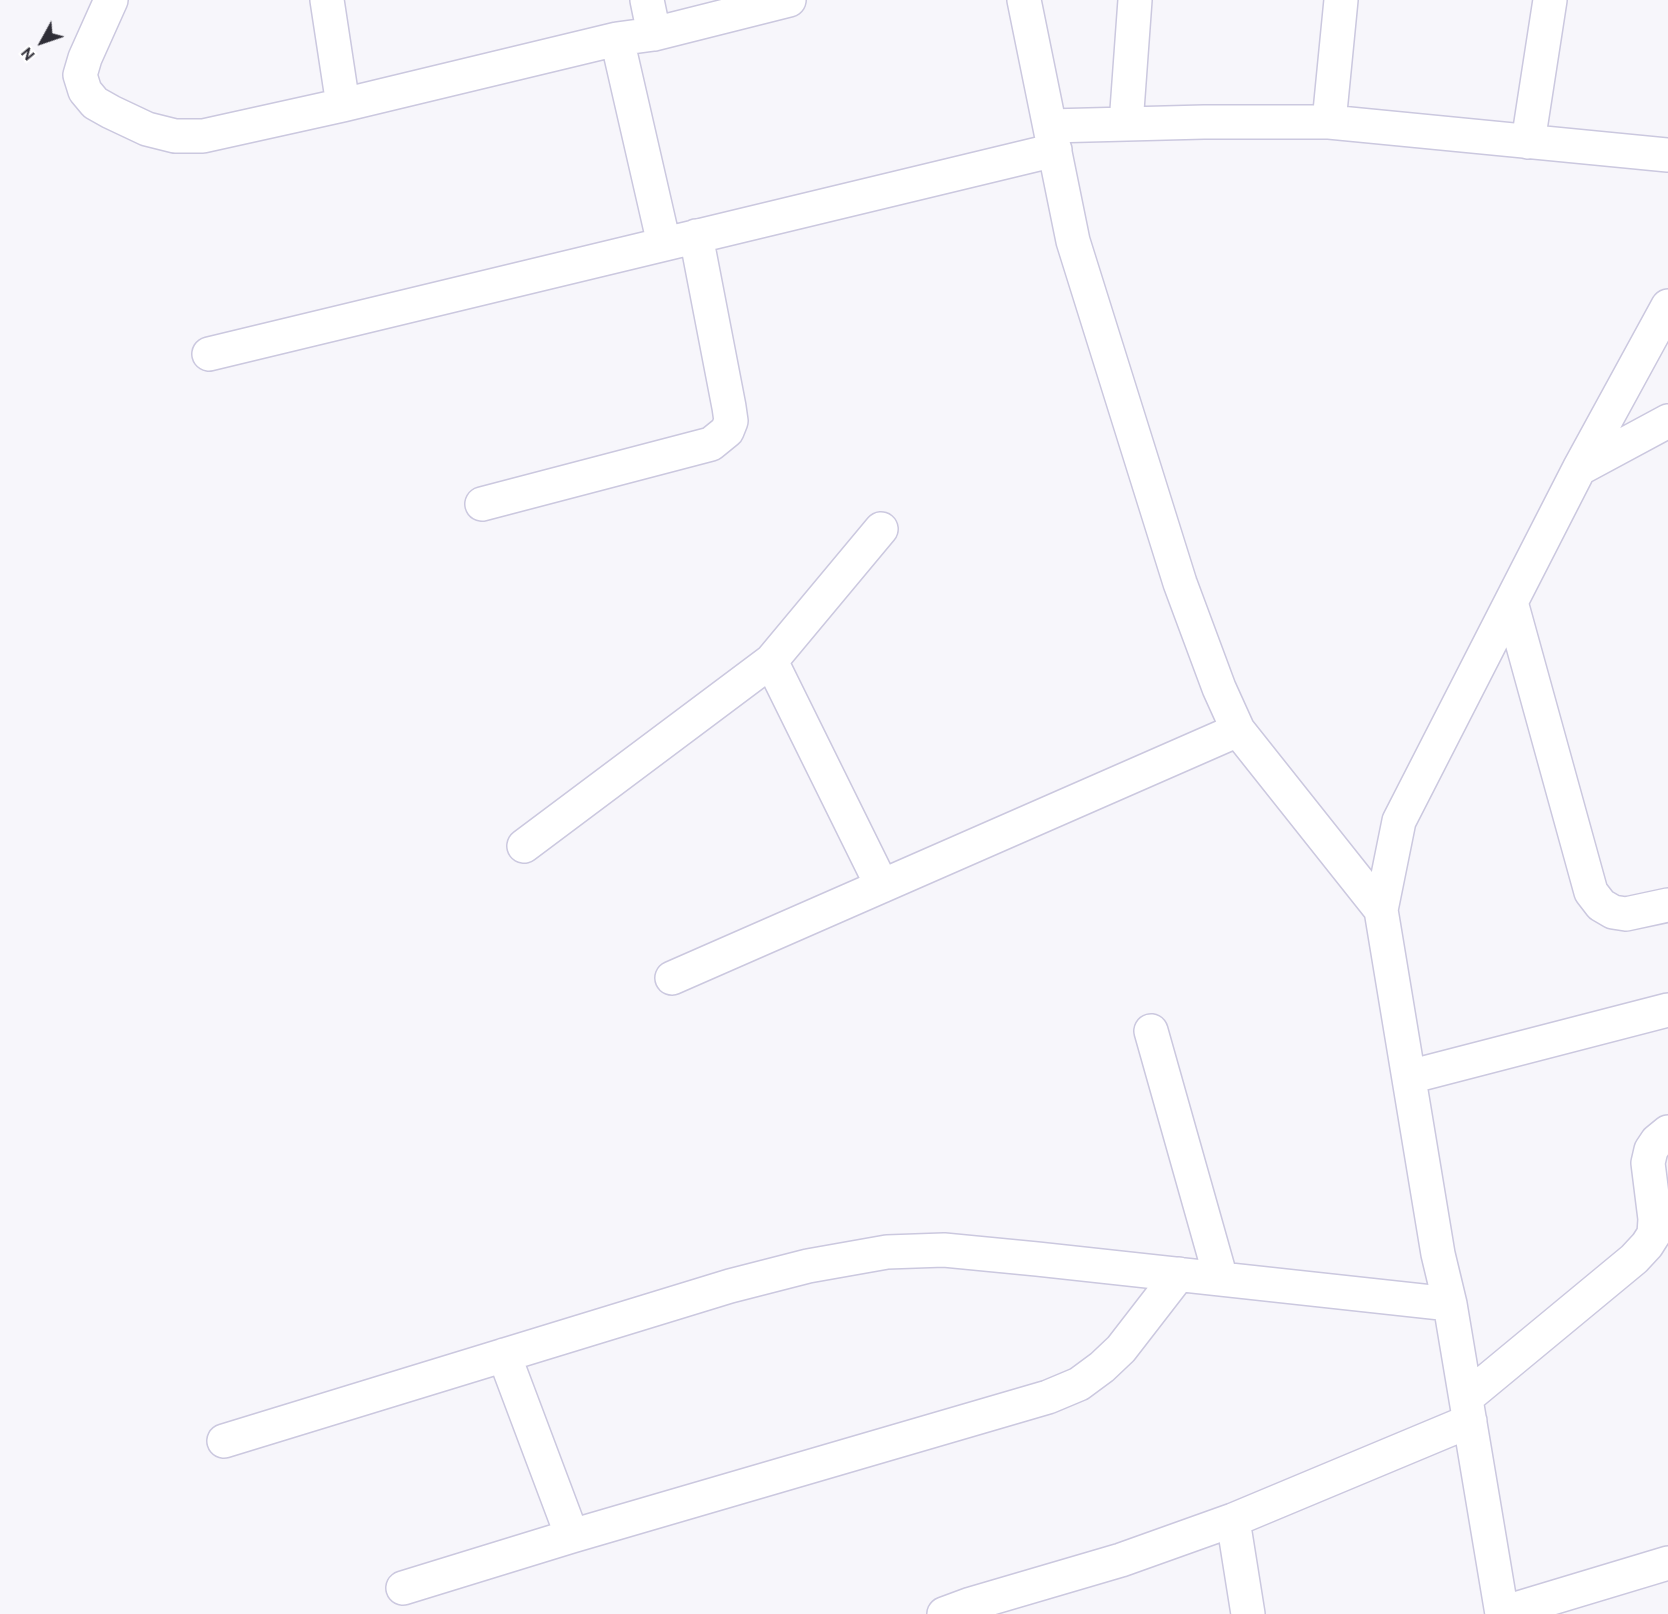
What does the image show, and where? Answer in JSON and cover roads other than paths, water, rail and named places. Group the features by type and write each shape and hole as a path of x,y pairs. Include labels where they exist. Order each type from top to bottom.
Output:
{"street":[{"path":"111,0 85,58 80,75 85,91 94,104 147,129 174,136 203,136 617,39 654,34 789,0"},
{"path":"327,0 343,105"},
{"path":"647,0 654,34"},
{"path":"1024,0 1073,241 1180,583 1219,688 1238,730 1380,910"},
{"path":"1126,124 1135,0"},
{"path":"1329,122 1341,0"},
{"path":"1528,142 1550,0"},
{"path":"617,39 664,244"},
{"path":"208,354 696,236 1052,138 1126,124 1329,122 1668,155"},
{"path":"482,504 711,444 727,431 731,421 729,407 696,236"},
{"path":"1668,306 1579,469 1399,820 1380,910 1502,1613 1668,1563"},
{"path":"1579,469 1668,422"},
{"path":"524,846 771,661 881,529"},
{"path":"1511,602 1591,892 1600,905 1612,912 1626,914 1668,905"},
{"path":"771,661 882,886"},
{"path":"672,978 1238,730"},
{"path":"1409,1077 1668,1010"},
{"path":"1151,1031 1221,1279"},
{"path":"944,1614 1121,1560 1233,1520 1468,1410 1647,1245 1654,1234 1655,1219 1648,1163 1651,1150 1657,1141 1668,1132"},
{"path":"224,1441 730,1286 808,1266 887,1251 944,1250 1450,1304"},
{"path":"403,1588 572,1536 1048,1397 1079,1384 1102,1367 1121,1349 1179,1274"},
{"path":"504,1355 572,1536"},
{"path":"1233,1520 1248,1614"}]}
